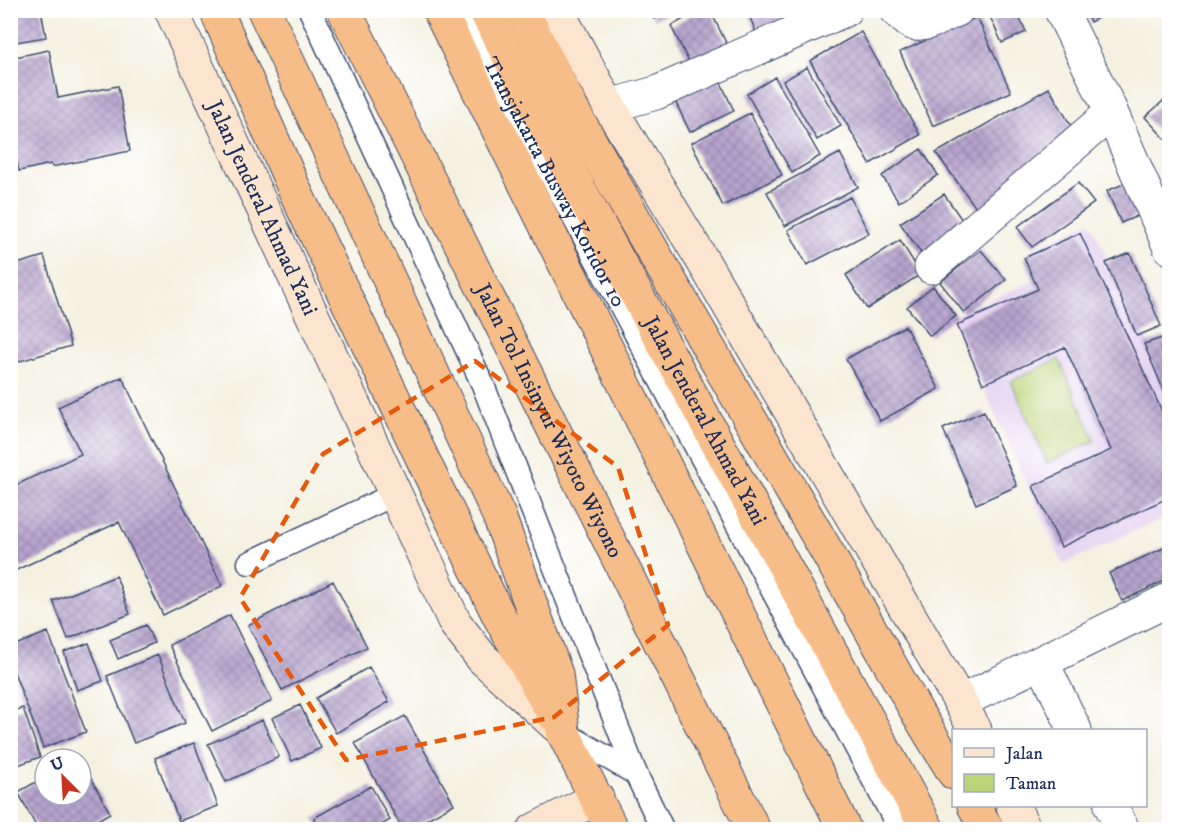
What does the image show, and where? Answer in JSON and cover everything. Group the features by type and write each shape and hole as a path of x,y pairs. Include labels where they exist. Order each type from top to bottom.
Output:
{"highway":[{"path":"216,10 297,195 436,487 499,616 563,732"},
{"name":"Jalan Jenderal Ahmad Yani","path":"264,10 499,516 556,674 563,732 612,830"},
{"name":"Jalan Tol Insinyur Wiyoto Wiyono","path":"344,10 754,830"},
{"path":"439,10 845,830"},
{"name":"Jalan Jenderal Ahmad Yani","path":"485,10 562,158 928,830"},
{"path":"522,10 573,111 952,770"},
{"path":"975,807 988,830"}],"main road":[{"name":"Jalan Jenderal Ahmad Yani","path":"171,10 455,623 482,658 563,732"},
{"path":"557,10 609,106 704,263 974,729"},
{"path":"534,830 597,798"},
{"path":"1014,807 1025,830"}],"street":[{"path":"609,106 656,93 845,10"},
{"path":"896,10 907,20 916,24 926,23 957,10"},
{"path":"1061,10 1111,113 1170,248"},
{"path":"931,267 1111,113"},
{"path":"960,702 1170,599"},
{"path":"1042,662 1075,729"},
{"path":"1112,807 1123,830"}],"lane":[{"path":"310,10 483,385 636,774 663,830"},
{"name":"Transjakarta Busway Koridor 10","path":"463,10 900,830"},
{"path":"249,563 395,494"},
{"path":"563,732 636,774"}],"highlighted area":[{"path":"475,361 618,467 668,625 554,717 346,760 240,598 323,454"}],"shaded area":[{"path":"1090,221 1169,384 1169,515 1063,564 951,317 1038,279 1027,252"}],"green space":[{"path":"1059,359 1095,441 1047,463 1011,381"}],"building":[{"path":"10,10 41,10 46,37 10,43"},
{"path":"651,10 676,10 676,11 654,19"},
{"path":"700,10 710,10 730,51 693,70 671,26"},
{"path":"747,10 792,10 796,21 758,37"},
{"path":"987,10 1016,10 1026,32 1002,43"},
{"path":"1085,10 1114,10 1090,22"},
{"path":"977,17 1011,92 933,126 900,52"},
{"path":"861,32 920,135 870,164 810,61"},
{"path":"49,50 58,98 118,86 130,151 52,167 51,164 19,171 10,129 10,58"},
{"path":"807,67 841,126 817,140 783,81"},
{"path":"717,74 734,111 690,132 672,95"},
{"path":"775,77 820,156 792,173 747,94"},
{"path":"1049,88 1073,129 979,212 936,153"},
{"path":"1170,95 1170,144 1145,117"},
{"path":"750,113 782,175 723,206 691,143"},
{"path":"921,149 938,175 899,202 882,176"},
{"path":"840,153 858,187 785,226 767,192"},
{"path":"1128,182 1142,214 1121,223 1107,191"},
{"path":"1078,183 1094,203 1032,247 1017,227"},
{"path":"944,194 969,230 926,260 900,223"},
{"path":"850,197 869,233 807,265 788,230"},
{"path":"1080,233 1170,429 1170,497 1061,547 1033,486 1111,450 1065,347 983,384 957,325 1038,289 1024,258"},
{"path":"900,240 921,274 867,309 846,275"},
{"path":"981,250 1006,280 964,313 940,282"},
{"path":"1130,253 1161,326 1137,336 1106,263"},
{"path":"44,256 71,346 10,364 10,266"},
{"path":"933,286 956,316 930,336 907,307"},
{"path":"905,326 939,389 880,421 846,359"},
{"path":"1165,337 1170,347 1169,403 1144,344"},
{"path":"122,377 222,586 163,615 119,522 10,573 10,488 81,454 58,407"},
{"path":"984,411 1017,486 976,504 943,429"},
{"path":"1170,545 1170,578 1122,601 1109,573"},
{"path":"116,576 130,614 68,639 53,601"},
{"path":"333,581 367,647 282,690 248,625"},
{"path":"230,615 272,701 212,731 169,645"},
{"path":"146,625 154,643 118,659 110,640"},
{"path":"48,632 86,732 43,747 10,662 10,647"},
{"path":"89,643 103,681 77,690 64,652"},
{"path":"158,655 185,723 134,743 107,676"},
{"path":"369,667 389,702 336,733 316,698"},
{"path":"300,705 321,748 292,761 272,718"},
{"path":"23,708 37,747 33,747 33,760 10,768 10,712"},
{"path":"405,716 454,804 408,830 403,830 355,743"},
{"path":"262,720 279,757 226,782 208,744"},
{"path":"194,743 218,806 179,821 155,758"},
{"path":"93,782 110,813 80,830 38,830 18,792 33,784 33,807 93,807"},
{"path":"371,786 390,820 373,830 320,830 314,818"}]}
